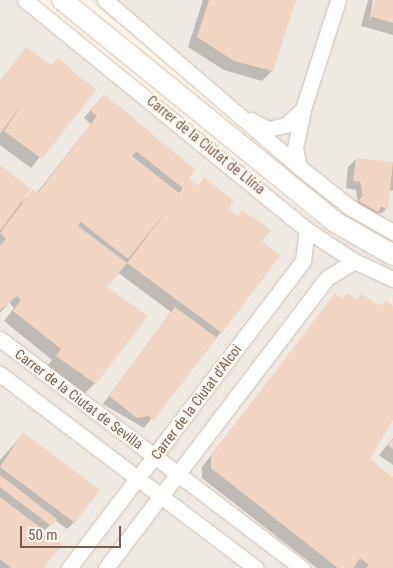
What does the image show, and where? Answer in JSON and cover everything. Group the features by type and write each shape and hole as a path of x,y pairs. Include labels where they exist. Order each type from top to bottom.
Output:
{"street":[{"name":"Carrer de la Ciutat de Llíria","path":"25,0 307,230 354,261 393,279"},
{"name":"Carrer de la Ciutat de Llíria","path":"62,0 335,222 393,255"},
{"path":"105,0 244,117 298,167 351,208 393,232"},
{"path":"298,167 295,148 303,108 338,0"},
{"path":"244,117 268,128 286,125 303,108"},
{"name":"Carrer de la Ciutat d'Alcoi","path":"69,568 156,458 303,261 307,230"},
{"name":"Carrer de la Ciutat d'Alcoi","path":"106,568 327,278 354,261"},
{"name":"Carrer de la Ciutat de Sevilla","path":"0,339 302,568"},
{"name":"Carrer de la Ciutat de Sevilla","path":"0,374 256,568"}],"shaded area":[{"path":"0,0 31,0 315,221 393,268 393,568 0,568"},
{"path":"89,0 393,0 393,240 341,206"}],"building":[{"path":"209,0 296,0 273,71 234,61 197,37"},
{"path":"375,0 393,0 393,23 370,16"},
{"path":"26,47 52,66 58,58 96,90 42,159 4,131 25,100 0,134 0,82"},
{"path":"104,94 196,170 189,179 198,186 204,177 234,201 228,209 238,216 242,210 271,230 262,241 280,256 222,333 127,263 107,287 148,316 96,384 56,356 61,349 13,311 21,300 17,296 0,310 0,246 6,239 0,233 33,189 38,193 97,116 90,110","holes":["136,151 183,188 179,193 132,156","173,202 127,263 78,226 72,233 81,222 128,259"]},
{"path":"356,158 393,162 388,209 382,205 378,212 359,201 363,194 360,182 353,181"},
{"path":"0,165 31,189 0,231"},
{"path":"335,293 342,299 347,293 356,299 362,294 379,306 386,300 393,306 393,420 370,459 393,477 393,568 366,568 369,565 360,558 353,568 338,568 211,468 211,456"},
{"path":"175,307 217,338 153,421 149,416 137,418 109,396"},
{"path":"23,432 100,490 75,523 0,467"},
{"path":"393,439 393,449 388,445"},
{"path":"0,475 57,519 51,526 0,487"},
{"path":"0,497 62,544 44,568 11,568 0,559"}]}
